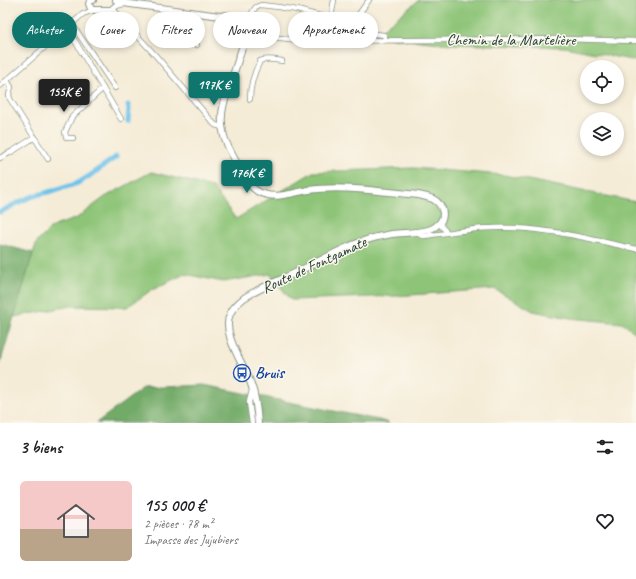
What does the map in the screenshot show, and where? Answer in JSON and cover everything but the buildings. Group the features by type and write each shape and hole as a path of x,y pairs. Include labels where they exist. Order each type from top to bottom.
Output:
{"street":[{"path":"114,8 115,0 124,3 213,15"},
{"path":"332,12 334,0"},
{"path":"360,12 369,0"},
{"path":"90,2 91,9 94,10"},
{"path":"77,19 83,14 90,2"},
{"path":"83,14 94,10 110,10 124,3"},
{"path":"253,12 256,7 262,6 306,12"},
{"path":"114,8 215,125 222,127"},
{"path":"77,31 115,88"},
{"path":"378,34 384,35 386,39"},
{"name":"Chemin de la Martelière","path":"280,38 307,41 386,39 563,39 636,41"},
{"path":"77,44 121,119"},
{"path":"0,86 44,48"},
{"path":"242,48 224,103 222,111 222,127 224,137 238,165 251,186 258,192 275,196 331,188 427,196 439,204 443,210 443,216 440,222 442,227 448,233"},
{"path":"250,99 251,86 260,61 282,61"},
{"path":"7,80 11,87 9,95 10,99 48,159"},
{"path":"73,138 68,138 65,135 72,117 103,88"},
{"path":"0,158 13,152 35,137"},
{"name":"Route de Fontgamate","path":"258,423 253,389 228,330 228,320 236,305 254,293 352,246 391,234 429,230 436,227 440,222"},
{"path":"417,232 423,236 494,228 535,230 558,232 636,249"},
{"path":"252,423 249,402 253,389"}],"green space":[{"path":"419,0 636,0 636,61 565,47 451,44 378,36 378,33"},
{"path":"414,168 504,175 636,202 636,333 622,323 570,318 533,311 495,289 396,296 291,300 270,274 223,282 185,274 153,289 127,307 71,306 14,317 37,242 52,227 77,218 105,197 151,172 212,187 236,219 313,172"},
{"path":"0,244 33,253 0,364"},
{"path":"204,385 389,423 96,423 143,388"}],"waterway":[{"path":"128,105 128,121"},
{"path":"0,212 31,197 78,183 116,157"}],"place":[{"name":"Bruis","path":"242,373"}]}
